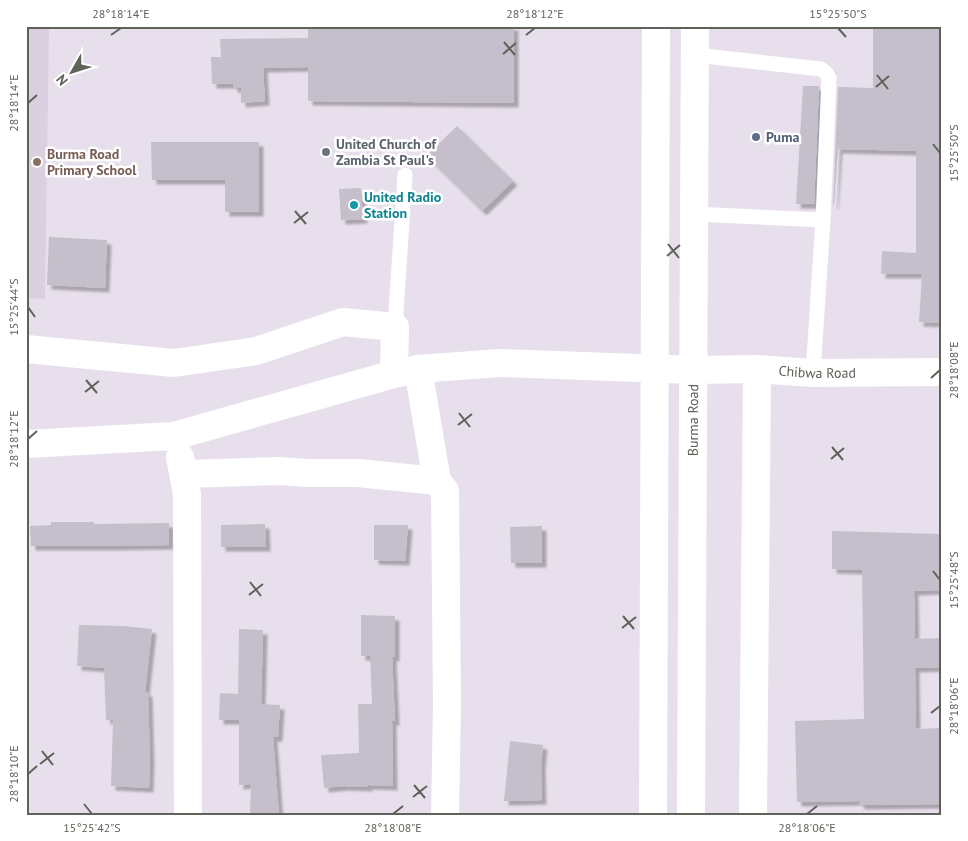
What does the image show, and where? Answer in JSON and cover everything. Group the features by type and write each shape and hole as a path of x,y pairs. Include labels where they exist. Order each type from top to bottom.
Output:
{"street":[{"path":"653,815 656,26"},
{"name":"Burma Road","path":"691,815 696,26"},
{"path":"26,349 174,362 256,351 343,322 395,327 437,481 444,491 447,705 445,815"},
{"name":"Chibwa Road","path":"26,444 174,436 406,371 500,363 694,370 757,369 814,373 942,372"},
{"path":"753,815 757,369"},
{"path":"174,436 187,494 188,815"},
{"path":"184,474 279,471 358,473 437,481"}],"lane":[{"path":"696,55 821,69 829,78 824,220 814,373"},
{"path":"395,327 405,175"},
{"path":"694,214 824,220"}],"shaded area":[{"name":"Burma Road Primary School","path":"26,26 49,26 45,299 26,298"}],"building":[{"name":"United Church of Zambia St Paul's","path":"308,26 514,26 514,103 308,101 308,67 263,68 265,101 241,103 241,88 233,88 233,84 212,84 211,57 221,57 220,39 308,38"},
{"path":"873,26 942,26 942,323 919,322 922,274 881,274 882,251 916,253 916,151 838,149 833,205 838,87 873,88"},
{"path":"803,86 819,86 814,204 796,204"},
{"path":"457,126 513,181 482,211 426,156"},
{"path":"151,142 259,142 259,212 225,212 225,180 152,180"},
{"name":"United Radio Station","path":"361,188 363,219 341,220 339,189"},
{"path":"49,237 107,240 105,288 47,285"},
{"path":"51,522 94,522 94,524 169,523 169,545 31,546 30,526 51,525"},
{"path":"265,524 266,547 221,547 221,525"},
{"path":"374,525 408,525 405,561 374,560"},
{"path":"542,526 542,563 511,563 510,527"},
{"path":"832,531 942,534 941,590 914,591 915,639 942,638 942,667 915,668 916,729 942,728 942,804 860,805 859,801 797,802 795,721 864,719 862,570 832,569"},
{"path":"361,615 395,616 395,657 392,657 395,721 392,721 393,786 368,785 368,787 344,786 324,788 321,755 359,753 358,704 372,704 370,656 361,656"},
{"path":"79,625 152,629 145,692 148,692 149,788 111,786 113,720 106,720 104,668 77,666"},
{"path":"239,629 263,630 261,704 280,705 278,737 273,737 279,815 250,815 251,784 239,785 239,720 219,720 220,693 238,694"},
{"path":"510,741 543,745 541,766 542,800 504,801"}],"place":[{"name":"Puma","path":"756,137"},
{"name":"United Church of Zambia St Paul's","path":"326,152"},
{"name":"Burma Road Primary School","path":"37,162"},
{"name":"United Radio Station","path":"354,205"}]}
